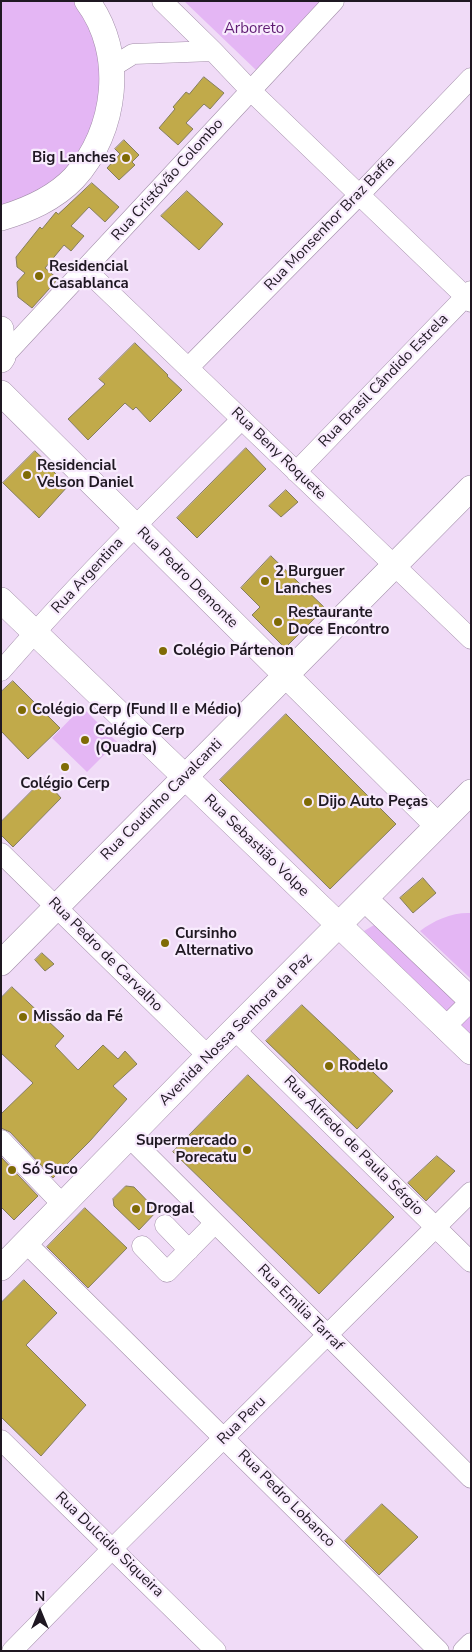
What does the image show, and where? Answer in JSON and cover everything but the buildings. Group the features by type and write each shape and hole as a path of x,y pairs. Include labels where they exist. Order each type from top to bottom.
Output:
{"main road":[{"path":"1,218 23,212 50,198 73,178 92,154 105,126 112,97 112,67 105,36 93,8 87,1"},
{"path":"1,329 2,359"},
{"name":"Rua Pedro Demonte","path":"1,393 437,825"},
{"name":"Rua Coutinho Cavalcanti","path":"1,963 471,488"},
{"name":"Rua Sebastião Volpe","path":"1,600 471,1052"},
{"name":"Avenida Nossa Senhora da Paz","path":"1,1268 208,1056 471,792"},
{"path":"364,899 471,1000"}],"street":[{"path":"162,1 250,90 469,297"},
{"name":"Rua Cristóvão Colombo","path":"2,359 334,1"},
{"path":"112,67 133,54 213,51"},
{"name":"Rua Monsenhor Braz Baffa","path":"188,368 360,194 471,78"},
{"name":"Rua Beny Roquete","path":"86,270 471,639"},
{"name":"Rua Brasil Cândido Estrela","path":"296,472 469,297"},
{"name":"Rua Argentina","path":"1,671 34,633 135,526 242,419"},
{"name":"Rua Pedro de Carvalho","path":"1,853 208,1056"},
{"path":"445,1027 471,1000"},
{"name":"Rua Alfredo de Paula Sérgio","path":"235,1030 471,1262"},
{"name":"Rua Emilia Tarraf","path":"129,1137 471,1478"},
{"path":"1,1140 62,1205"},
{"name":"Rua Peru","path":"12,1651 471,1192"},
{"path":"142,1246 167,1272 215,1223"},
{"path":"165,1225 189,1250"},
{"name":"Rua Pedro Lobanco","path":"26,1243 439,1651"},
{"name":"Rua Dulcidio Siqueira","path":"1,1440 216,1651"},
{"path":"463,1651 471,1643"}],"green space":[{"path":"1,1 77,1 97,34 104,70 92,132 76,160 56,181 1,209"},
{"name":"Arboreto","path":"184,1 321,1 256,70"},
{"name":"Colégio Cerp (Quadra)","path":"82,707 117,742 87,772 52,738"},
{"path":"471,913 471,979 420,931 431,923 444,918 457,914"},
{"path":"379,922 471,1011 471,1035 364,931"}],"place":[{"name":"Big Lanches","path":"126,158"},
{"name":"Residencial Casablanca","path":"39,276"},
{"name":"Residencial Velson Daniel","path":"27,475"},
{"name":"2 Burguer Lanches","path":"265,581"},
{"name":"Restaurante Doce Encontro","path":"278,622"},
{"name":"Colégio Pártenon","path":"163,651"},
{"name":"Colégio Cerp (Fund II e Médio)","path":"22,710"},
{"name":"Colégio Cerp (Quadra)","path":"85,740"},
{"name":"Colégio Cerp","path":"65,767"},
{"name":"Dijo Auto Peças","path":"308,802"},
{"name":"Cursinho Alternativo","path":"165,943"},
{"name":"Missão da Fé","path":"23,1017"},
{"name":"Rodelo","path":"329,1066"},
{"name":"Supermercado Porecatu","path":"247,1150"},
{"name":"Só Suco","path":"12,1170"},
{"name":"Drogal","path":"136,1209"}]}
